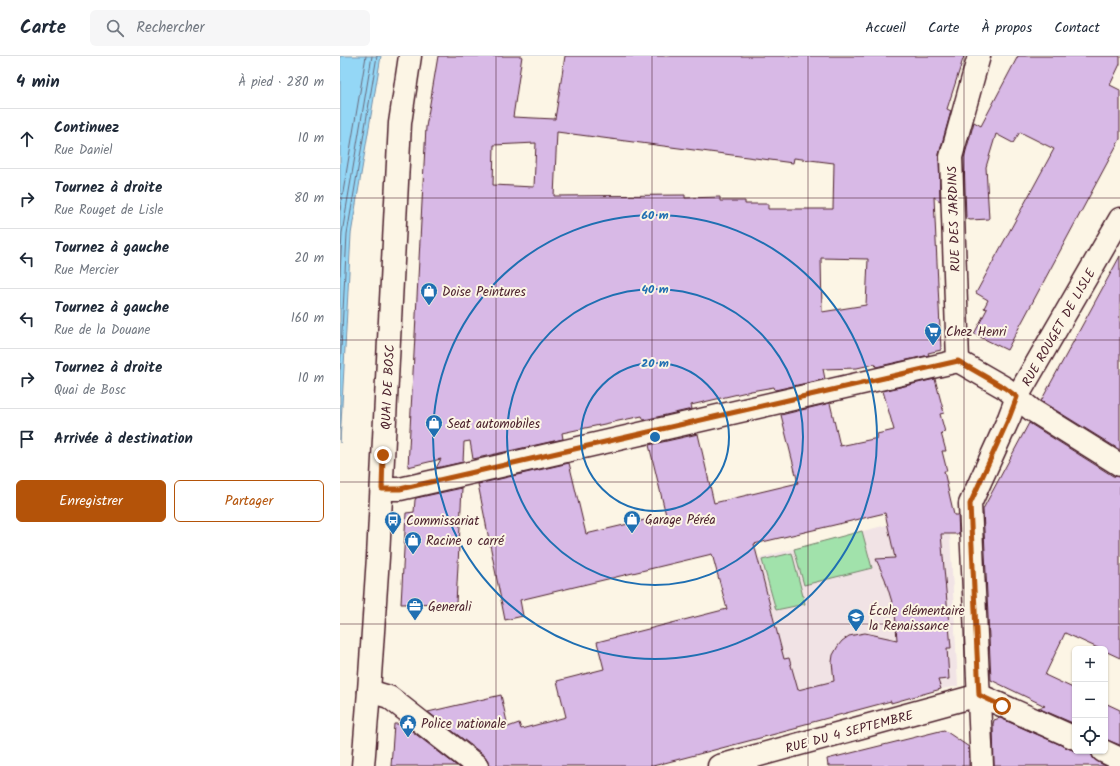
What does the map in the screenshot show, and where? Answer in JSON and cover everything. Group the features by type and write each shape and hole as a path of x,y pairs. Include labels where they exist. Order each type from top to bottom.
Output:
{"street":[{"name":"QUAI DE BOSC","path":"363,766 382,489 400,123 410,56"},
{"name":"RUE DES JARDINS","path":"958,361 951,158 979,56"},
{"name":"RUE ROUGET DE LISLE","path":"982,766 970,504 1017,397 1120,219"},
{"path":"382,489 400,489 958,361 1005,388 1032,410 1120,465"},
{"path":"369,691 389,697 476,766"},
{"path":"979,695 1072,737"},
{"name":"RUE DU 4 SEPTEMBRE","path":"719,766 979,695"},
{"path":"1108,753 1120,759"}],"shaded area":[{"name":"École élémentaire la Renaissance","path":"949,509 931,535 950,534 958,686 941,689 891,703 890,701 798,726 798,728 734,746 726,716 737,637 776,626 758,558"}],"green space":[{"path":"862,531 872,568 804,585 794,549"},
{"path":"792,553 805,604 776,610 762,560"}],"water":[{"path":"340,56 381,56 351,234 340,443"}],"building":[{"path":"438,56 522,56 513,117 555,119 565,56 964,56 947,109 951,111 939,154 940,201 934,197 941,350 928,353 929,355 876,367 875,364 857,368 823,369 825,379 775,390 774,387 751,391 691,405 692,409 644,420 642,416 562,433 563,439 473,459 470,441 464,442 463,462 436,468 441,459 408,467 426,127","holes":["557,132 793,163 794,158 834,163 833,209 768,209 768,204 745,204 745,201 720,201 720,197 685,198 685,195 554,196","536,143 534,187 493,185 494,145","821,258 868,259 866,305 822,312"]},
{"path":"1018,56 1120,56 1120,64 1110,85 1120,90 1120,139 1007,350 974,334 987,309 984,308 988,300 976,293 1054,149 1020,132 1013,143 996,134 986,167 989,219 970,220 966,218 964,158 974,122 981,126"},
{"path":"1120,256 1120,450 1041,401"},
{"path":"935,379 944,413 940,414 945,432 941,433 946,451 942,451 947,471 944,471 954,515 958,515 959,534 941,534 951,648 947,648 949,679 938,680 941,689 891,703 891,701 798,726 798,728 653,766 489,766 485,756 428,712 501,695 508,727 519,723 521,729 566,717 557,681 604,669 597,642 727,609 712,554 520,600 523,616 505,620 478,484 569,463 586,534 666,515 649,445 698,434 714,503 798,483 781,415 830,403 840,446 878,438 877,434 894,430 883,391","holes":["885,513 895,558 876,559 885,579 895,612 897,640 865,633 849,636 842,641 833,655 832,662 834,681 798,690 789,658 784,659 754,544"]},
{"path":"1029,423 1113,476 1120,477 1120,658 1108,652 1108,646 1093,646 1065,633 1045,675 1072,688 1072,723 1038,708 1045,706 991,680 983,509"},
{"path":"462,488 456,603 401,604 406,513 414,512 416,498"},
{"path":"1108,704 1120,710 1120,745 1108,740"},
{"path":"1000,718 1072,750 1072,754 1092,754 1093,758 1106,766 994,766 994,720"},
{"name":"Police nationale","path":"400,722 457,766 391,766 394,724 400,724"},
{"path":"944,730 969,747 969,766 828,766 827,759"}],"place":[{"name":"Doise Peintures","path":"429,306"},
{"name":"Chez Henri","path":"933,346"},
{"name":"Seat automobiles","path":"434,438"},
{"name":"Garage Péréa","path":"632,534"},
{"name":"Commissariat","path":"393,535"},
{"name":"Racine o carré","path":"413,555"},
{"name":"Generali","path":"415,621"},
{"name":"École élémentaire la Renaissance","path":"856,632"},
{"name":"Police nationale","path":"408,738"}],"route":[{"path":"383,455 382,489 400,489 958,361 1005,388 1017,397 970,504 979,695 1002,706"}]}
